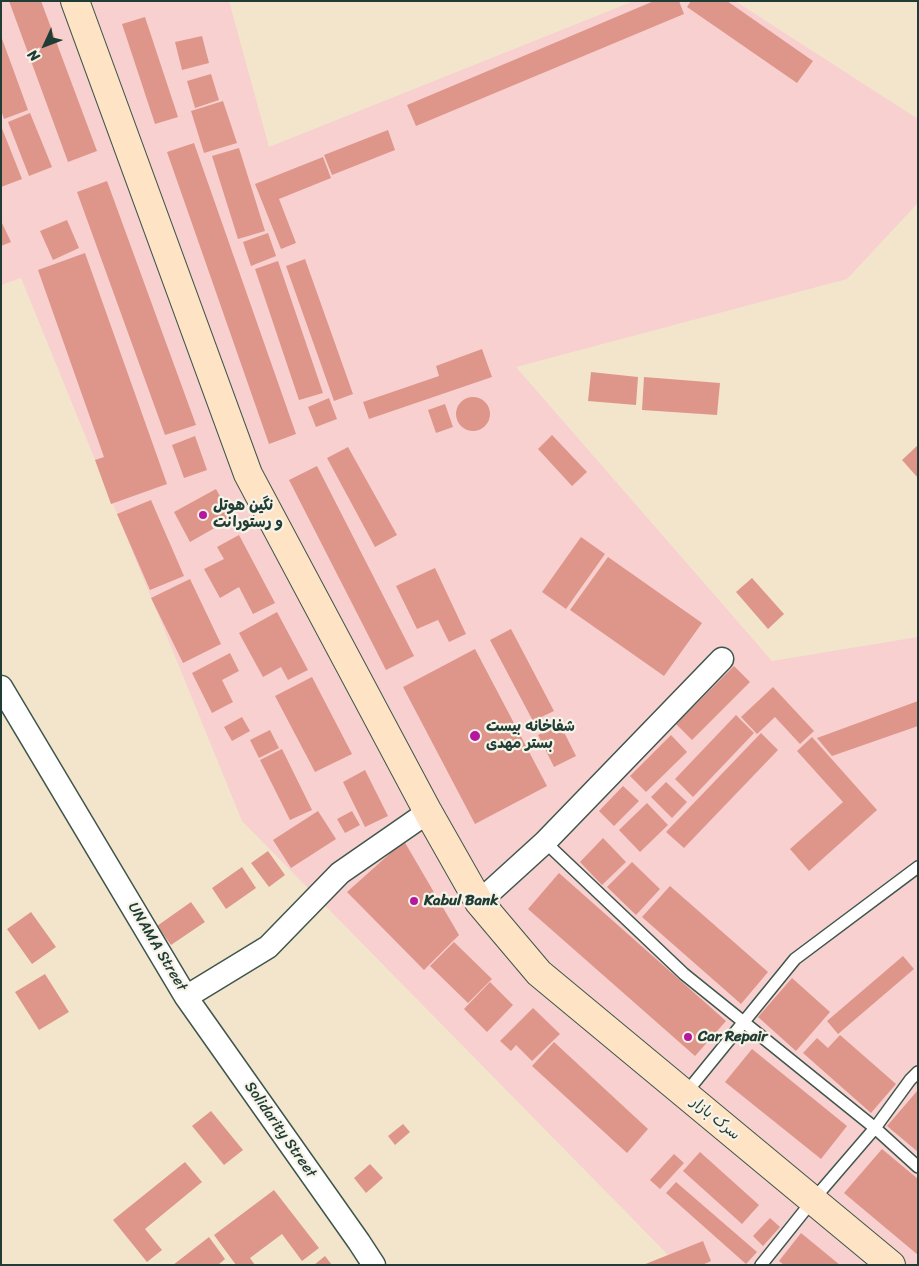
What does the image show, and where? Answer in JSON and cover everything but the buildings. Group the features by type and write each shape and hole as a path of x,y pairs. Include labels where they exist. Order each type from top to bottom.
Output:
{"main road":[{"name":"سرک بازار","path":"75,1 248,474 428,812 479,902 539,974 891,1265"}],"street":[{"path":"479,902 545,842 722,660"},
{"name":"UNAMA Street","path":"1,687 186,997 268,948 340,873 428,812"},
{"name":"Solidarity Street","path":"186,997 374,1265"}],"lane":[{"path":"545,842 684,974 874,1128 918,1167"},
{"path":"685,1094 795,959 918,868"},
{"path":"761,1265 918,1072"}],"shaded area":[{"path":"1,1 229,1 269,147 634,1 735,1 918,119 918,203 847,279 516,367 772,661 918,637 918,1265 678,1265 242,821 21,278 1,285"}],"place":[{"name":"نگین هوتل و رستورانت","path":"203,515"},
{"name":"شفاخانه بیست بستر مهدی","path":"475,736"},
{"name":"Kabul Bank","path":"414,901"},
{"name":"Car Repair","path":"688,1037"}]}
